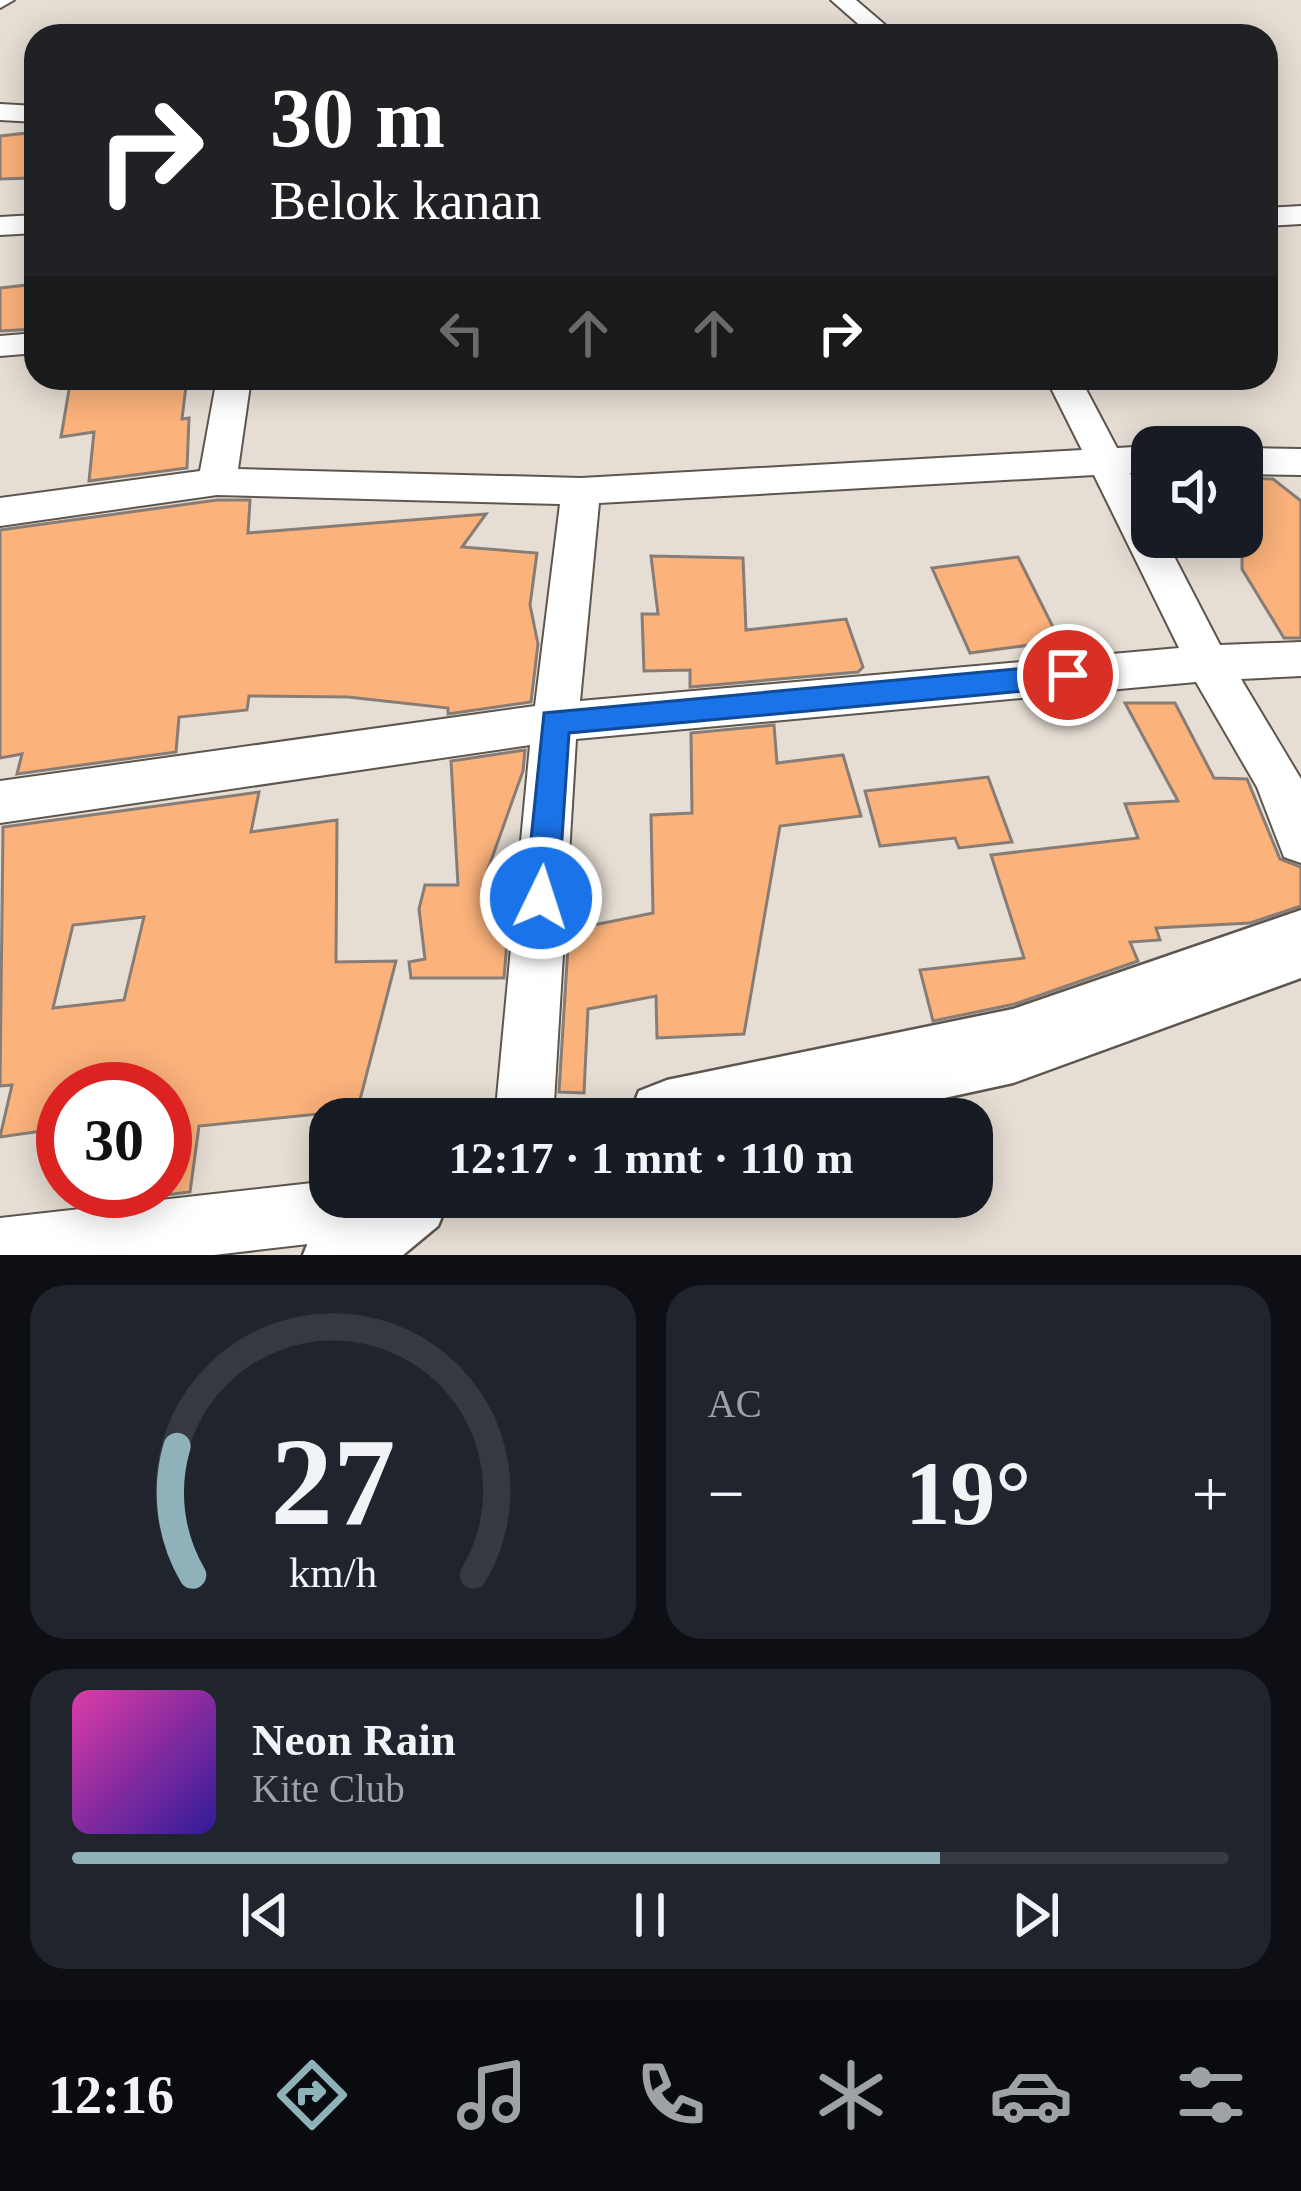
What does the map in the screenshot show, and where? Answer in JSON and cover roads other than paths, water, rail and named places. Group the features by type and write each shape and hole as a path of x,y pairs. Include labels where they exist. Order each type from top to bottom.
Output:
{"main road":[{"path":"767,1098 1013,1046 1301,944"}],"street":[{"path":"842,0 871,24"},
{"path":"217,482 232,390"},
{"path":"1069,390 1208,663 1278,780 1301,841"},
{"path":"0,512 217,482 581,491 1131,459"},
{"path":"1263,461 1301,462"},
{"path":"526,1098 555,722 581,491"},
{"path":"0,802 555,722 1208,663 1301,659"},
{"path":"0,1249 383,1219"}]}
